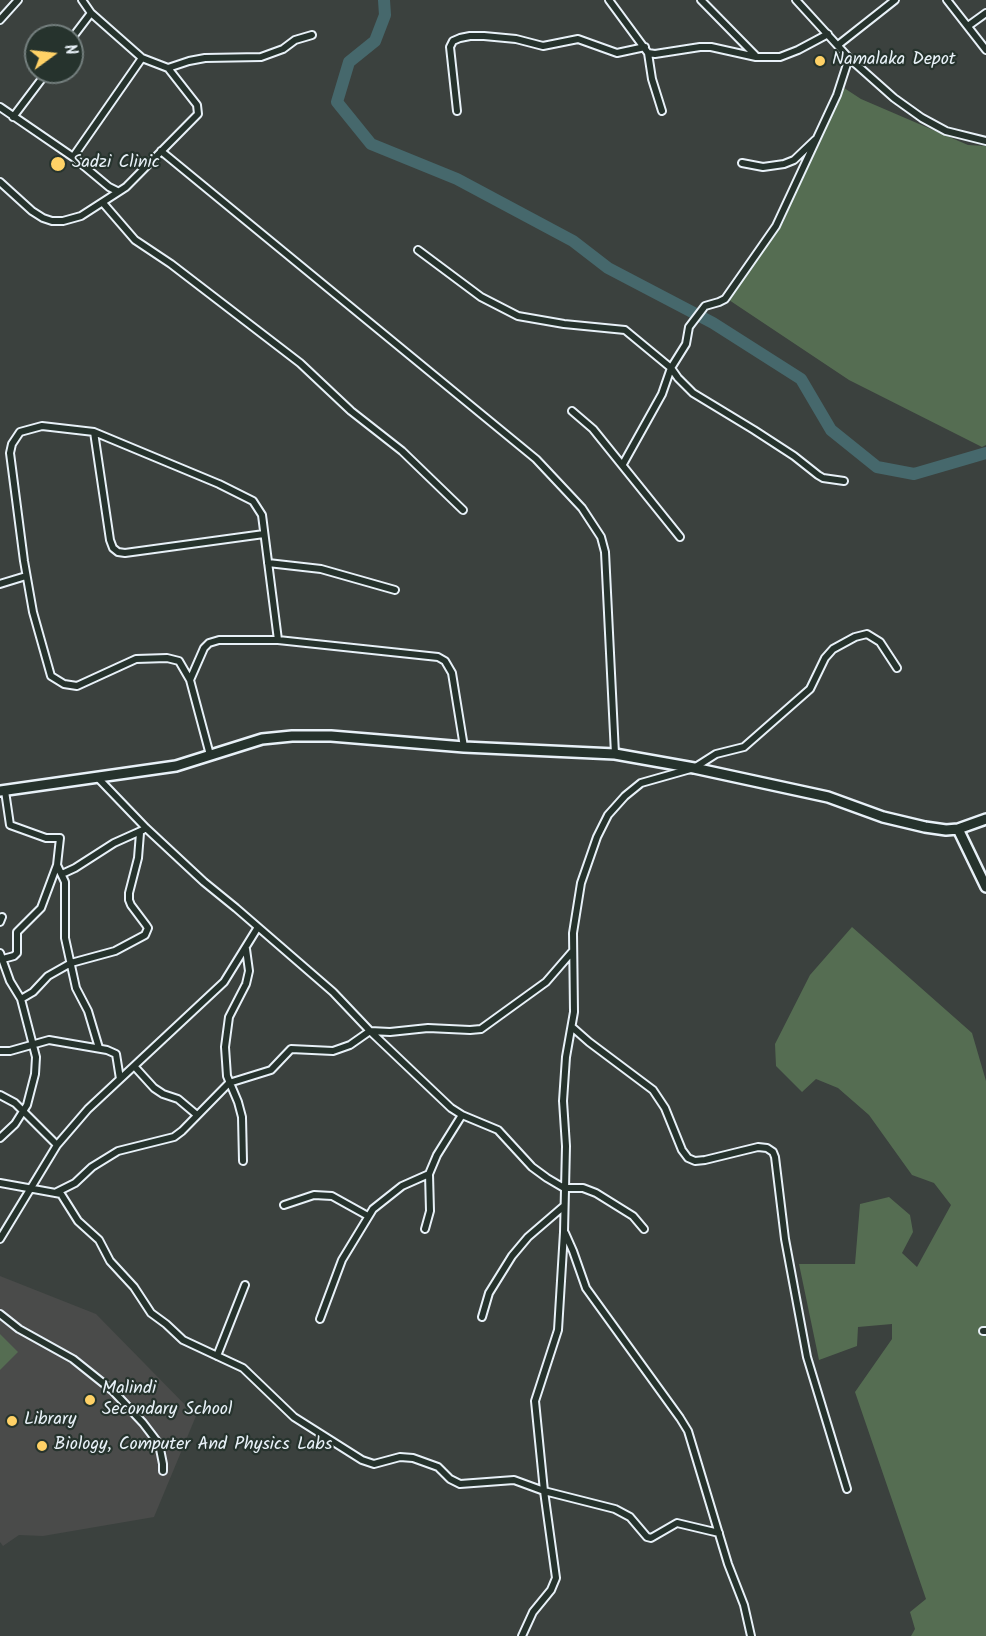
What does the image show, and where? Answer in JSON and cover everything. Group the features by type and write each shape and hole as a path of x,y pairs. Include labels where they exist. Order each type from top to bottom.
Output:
{"street":[{"path":"0,20 18,0"},
{"path":"0,182 32,211 52,221 63,221 81,216 103,204 117,191 126,187 198,114 197,105 168,68 142,58 91,13 82,0"},
{"path":"609,0 646,50 662,111"},
{"path":"701,0 756,57"},
{"path":"796,0 849,58 885,91 922,118 958,135 986,141"},
{"path":"838,45 895,0"},
{"path":"947,0 986,50"},
{"path":"83,24 91,13"},
{"path":"968,26 986,13"},
{"path":"457,111 450,46 453,41 460,38 484,36 516,39 543,46 578,39 617,53 646,50 661,55 700,46 773,58 786,55 828,34"},
{"path":"168,68 205,58 261,57 283,49 295,40 312,35"},
{"path":"73,157 142,58"},
{"path":"623,464 662,394 671,368 686,344 689,327 705,306 725,299 776,226 837,95 849,58"},
{"path":"13,117 38,84"},
{"path":"0,107 73,157 117,191"},
{"path":"742,163 758,167 784,164 794,160 818,138"},
{"path":"161,151 536,459 582,507 601,537 605,552 615,754"},
{"path":"103,204 135,240 171,264 300,363 351,411 402,451 463,510"},
{"path":"418,249 481,297 504,310 539,321 625,330 671,368 693,393 794,456 823,478 844,481"},
{"path":"572,411 593,429 680,537"},
{"path":"210,755 190,680 179,661 167,658 144,658 127,662 85,685 71,686 51,676 26,576 10,453 12,444 20,432 42,426 94,432 219,484 252,501 260,510 279,640"},
{"path":"94,432 110,540 113,548 118,552 125,553 264,534"},
{"path":"268,563 321,569 395,590"},
{"path":"0,584 26,576"},
{"path":"522,1636 533,1612 551,1590 556,1578 535,1401 557,1336 564,1232 566,1146 563,1101 574,997 573,927 581,883 597,837 608,815 625,796 641,783 694,768 716,754 744,747 810,689 828,653 855,637 864,634 874,637 885,647 897,668"},
{"path":"190,680 204,648 213,641 279,640 406,653 441,659 448,664 452,673 464,747"},
{"path":"0,1138 15,1124 24,1111 35,1074 36,1057 21,999 10,981 1,956 17,953 17,932 40,908 57,865 60,838 46,838 10,825 3,791 176,766 262,739 304,736 615,754 694,768 828,797 903,823 945,830 958,829 986,819"},
{"path":"96,776 143,830 333,992 443,1101 462,1115 498,1130 532,1167 564,1188 583,1188 596,1193 633,1216 644,1228"},
{"path":"958,829 986,887"},
{"path":"62,874 114,843 143,830"},
{"path":"21,999 33,992 48,976 71,963 115,951 141,938 147,932 146,925 129,900 143,830"},
{"path":"57,865 65,887 65,938 77,992 88,1011 99,1048"},
{"path":"0,1239 57,1145 88,1109 224,982 258,927"},
{"path":"243,1161 242,1117 229,1083 225,1047 232,1009 246,984 249,965 246,948"},
{"path":"57,1192 75,1183 92,1167 118,1151 174,1137 229,1083 272,1070 291,1049 333,1051 350,1045 370,1031 390,1032 428,1028 481,1029 546,982 573,951"},
{"path":"572,1027 653,1090 665,1108 684,1156 695,1161 705,1160 758,1147 767,1148 773,1152 785,1239 807,1357 847,1489"},
{"path":"0,1051 10,1051 34,1043 56,1041 99,1048 116,1054 120,1079"},
{"path":"134,1066 154,1088 178,1099 197,1115"},
{"path":"0,1095 24,1111 57,1145"},
{"path":"425,1229 430,1211 429,1174 437,1155 462,1115"},
{"path":"320,1319 338,1268 368,1216 402,1186 429,1174"},
{"path":"0,1183 57,1192 63,1195 78,1221 99,1240 110,1261 134,1287 151,1313 183,1340 243,1368 294,1417 368,1463 374,1464 407,1457 438,1467 450,1479 460,1484 514,1480 544,1491 615,1509 635,1522 649,1538 677,1523 719,1533"},
{"path":"284,1205 314,1195 332,1196 368,1216"},
{"path":"482,1317 489,1293 512,1256 528,1237 564,1206"},
{"path":"564,1232 586,1288 685,1424 730,1571 744,1605 751,1636"},
{"path":"217,1356 245,1285"},
{"path":"0,1314 19,1329 73,1359 113,1391 159,1444 163,1471"}],"shaded area":[{"name":"Malindi Secondary School","path":"0,1276 96,1314 196,1416 154,1517 43,1536 19,1535 3,1546 0,1542"}],"green space":[{"path":"838,84 861,99 968,145 986,146 986,445 982,447 849,380 726,298 783,223"},
{"path":"852,927 972,1033 986,1081 986,1636 911,1636 915,1629 910,1612 926,1599 855,1392 892,1339 892,1324 858,1327 857,1346 819,1360 799,1264 855,1264 860,1204 889,1197 910,1215 913,1232 902,1253 917,1267 951,1205 934,1183 912,1175 869,1115 838,1088 816,1079 802,1092 776,1066 775,1044 810,975"},
{"path":"0,1334 18,1352 0,1370"}],"waterway":[{"path":"384,0 385,15 375,41 349,62 337,102 371,144 457,179 573,241 608,268 713,323 801,379 831,430 877,467 914,474 986,453"}],"place":[{"name":"Namalaka Depot","path":"820,61"},
{"name":"Sadzi Clinic","path":"58,164"},
{"name":"Malindi Secondary School","path":"90,1400"},
{"name":"Library","path":"12,1421"},
{"name":"Biology, Computer And Physics Labs","path":"42,1446"}]}
